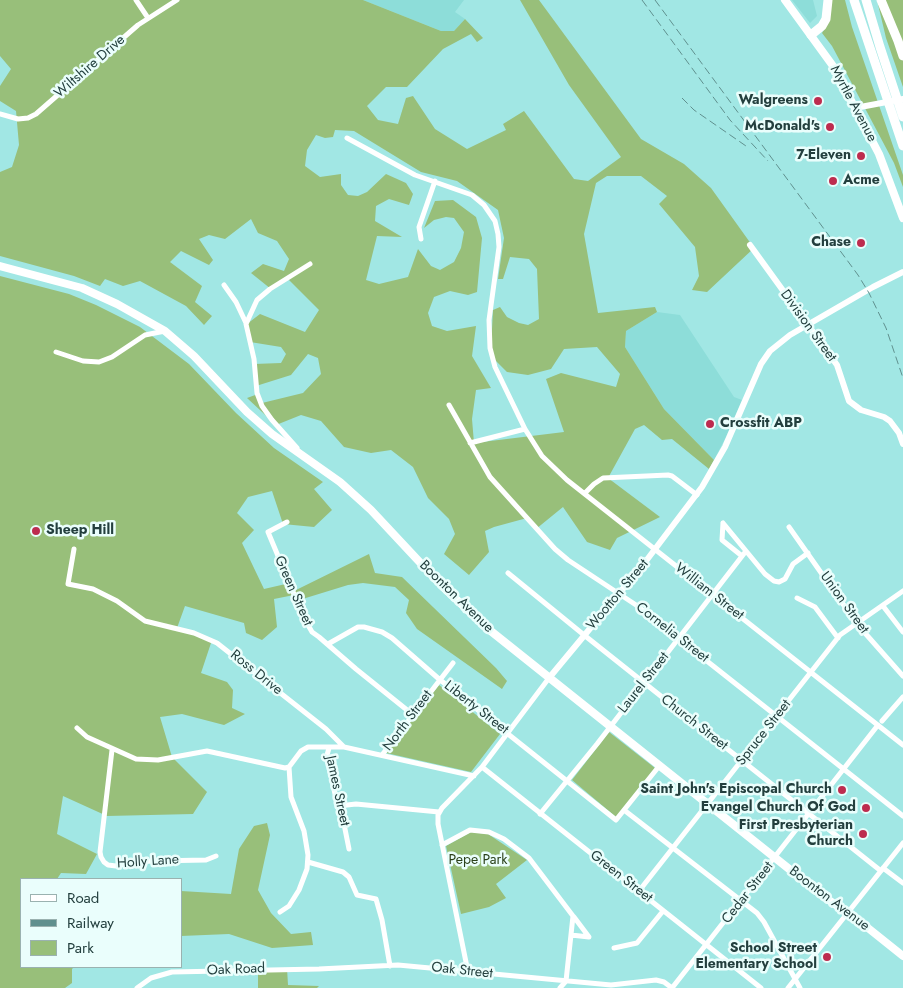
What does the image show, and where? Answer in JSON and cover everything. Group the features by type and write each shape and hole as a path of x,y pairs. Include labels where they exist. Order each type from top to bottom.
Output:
{"highway":[{"path":"812,35 826,20 828,0"},
{"path":"854,0 895,101 903,116"},
{"path":"866,0 895,101 903,146"},
{"path":"881,0 903,56"}],"main road":[{"name":"Myrtle Avenue","path":"785,0 832,64 884,165 903,218"},
{"name":"Boonton Avenue","path":"0,266 82,288 117,304 165,331 194,356 254,417 285,444 340,482 371,510 460,604 487,628 775,858 903,956"}],"street":[{"path":"136,0 148,18"},
{"name":"Wiltshire Drive","path":"0,114 18,119 28,118 36,114 124,37 148,18 177,0"},
{"path":"855,108 895,101"},
{"name":"William Street","path":"347,138 415,174 472,195 484,204 495,221 499,247 489,320 490,348 495,367 525,429 548,463 810,672 880,723 903,745"},
{"path":"421,240 419,227 435,181"},
{"name":"Division Street","path":"750,246 837,365 848,401 861,410 884,417 890,421 899,433 903,444"},
{"path":"246,324 257,300 270,289 310,264"},
{"name":"Wootton Street","path":"438,812 482,767 549,678 620,593 697,495 725,448 765,357 783,340 862,293 903,272"},
{"path":"224,285 236,302 246,324 254,359 257,393 262,406 306,458"},
{"path":"56,352 82,361 99,362 145,335 165,331"},
{"name":"Cornelia Street","path":"449,405 496,485 547,542 568,560 620,593 903,816"},
{"path":"470,443 525,429"},
{"path":"585,494 603,478 668,475 697,495"},
{"name":"Green Street","path":"287,522 268,532 304,618 312,632 412,714"},
{"path":"742,556 722,540 723,523 765,574 776,582 785,578 793,564 808,554"},
{"name":"Union Street","path":"789,527 857,624 903,676"},
{"name":"Ross Drive","path":"74,549 68,584 93,589 117,601 145,621 194,633 217,643 240,659 326,729 344,747"},
{"name":"Laurel Street","path":"540,814 679,639 746,551"},
{"name":"Church Street","path":"508,573 809,815 882,870 903,883"},
{"name":"Spruce Street","path":"639,891 838,638 903,591"},
{"path":"797,598 815,607 838,638"},
{"path":"882,606 903,632"},
{"name":"Liberty Street","path":"328,644 358,627 377,630 392,638 439,679 616,820 624,810"},
{"name":"North Street","path":"382,755 453,663"},
{"name":"Cedar Street","path":"672,988 880,723 903,697"},
{"path":"77,728 87,737 112,750 136,759 150,761 207,751 289,768"},
{"path":"280,912 289,906 295,897 304,880 308,862 308,847 292,797 289,768 305,748 318,746 329,748"},
{"path":"344,747 474,776"},
{"name":"James Street","path":"344,747 329,748 327,755 349,849"},
{"name":"Holly Lane","path":"112,750 100,852 104,862 108,865 116,866 146,861 206,860 216,856"},
{"path":"660,765 624,810 757,913 764,922 800,988"},
{"name":"Green Street","path":"482,767 761,988"},
{"path":"338,806 356,804 438,812 438,824 468,972"},
{"path":"442,844 470,830 489,832 530,858 590,936 571,935"},
{"path":"788,988 903,842"},
{"path":"308,862 343,872 349,877 357,895 376,899 382,920 390,966"},
{"path":"614,948 637,942 663,911"},
{"path":"560,988 566,981 573,916"},
{"name":"Oak Street","path":"310,969 390,966 630,986 656,980 664,982 672,988"},
{"name":"Oak Road","path":"137,988 151,978 172,972 310,969"}],"shaded area":[{"path":"363,0 464,0 455,12 465,19 454,31 441,31"},
{"path":"792,0 813,0 817,16 810,23"},
{"path":"657,312 680,315 734,397 742,400 714,460 664,409 625,347 626,331"}],"green space":[{"path":"0,0 363,0 441,31 454,31 465,19 483,38 477,42 471,34 443,49 407,87 386,87 367,106 378,120 398,124 406,98 413,96 435,129 467,149 506,130 503,124 524,111 574,179 588,181 621,157 569,85 520,0 539,0 641,139 684,164 711,188 754,248 707,292 692,290 699,276 695,247 659,204 667,196 641,176 607,176 596,183 584,234 598,313 655,307 657,312 626,331 625,347 664,409 714,460 709,469 672,439 662,440 644,425 635,429 608,478 660,517 617,538 610,550 587,542 563,507 536,529 527,518 494,527 485,531 489,552 469,575 444,554 455,534 449,519 428,498 413,467 391,450 371,453 344,447 321,421 301,415 276,425 247,398 258,394 262,403 303,393 321,374 318,358 308,354 291,375 256,386 254,364 281,363 286,354 281,347 250,342 247,324 260,314 305,332 319,310 288,279 271,289 251,273 263,264 284,271 289,259 277,241 258,233 251,219 225,239 209,235 199,239 213,260 209,265 181,251 170,262 202,286 195,302 212,316 204,325 186,306 140,281 123,286 105,279 100,286 74,276 0,256 0,172 12,167 19,145 16,111 0,101 0,86 11,69 0,56","holes":["335,130 354,131 421,172 457,181 498,210 504,238 498,279 503,279 510,257 529,259 537,269 539,319 528,325 507,317 500,307 493,310 491,348 494,359 507,372 528,375 551,369 564,349 597,347 620,374 616,387 561,373 546,379 564,432 474,443 472,419 476,390 491,388 472,356 476,326 447,331 432,326 428,313 434,297 450,291 468,295 477,292 482,238 476,217 453,200 435,201 424,228 434,220 446,217 454,218 464,232 461,248 454,262 440,270 431,266 418,249 408,277 379,284 366,280 377,236 402,237 375,221 376,206 389,199 409,205 413,194 406,183 386,174 367,192 358,196 348,195 341,185 341,174 320,177 305,166 307,150 316,135 325,138 333,137"]},
{"path":"830,0 845,0 852,27 903,175 903,187 894,163 832,46 822,33 828,23"},
{"path":"877,0 903,0 903,87 886,38"},
{"path":"0,276 69,294 140,327 189,364 236,413 274,448 323,482 314,489 332,510 314,527 283,524 272,491 248,497 237,513 254,530 242,543 264,589 290,583 294,591 369,554 375,573 402,577 507,681 502,689 417,629 406,613 409,600 395,587 363,583 348,585 296,601 294,595 274,599 277,627 262,640 246,633 244,623 185,606 177,628 212,640 201,673 227,682 233,690 232,708 245,714 224,725 182,714 160,717 172,757 207,792 193,814 107,816 63,796 57,834 97,854 86,874 61,873 58,878 20,878 20,968 73,968 72,983 65,988 0,988"},
{"path":"439,685 500,734 471,772 386,753"},
{"path":"609,732 655,768 616,817 572,780"},
{"path":"267,823 270,835 258,890 271,913 291,934 311,932 313,945 272,948 229,934 182,936 182,891 231,894 239,849 254,826"},
{"name":"Pepe Park","path":"471,832 488,834 527,860 496,884 506,898 489,907 461,914 446,846"},
{"path":"287,968 288,985 319,986 317,988 258,988 258,969"}],"railway":[{"path":"642,0 730,120 768,161"},
{"path":"655,0 858,275 886,328 903,378"},
{"path":"682,98 694,110 746,146"}],"place":[{"name":"Walgreens","path":"818,101"},
{"name":"McDonald's","path":"830,127"},
{"name":"7-Eleven","path":"861,156"},
{"name":"Acme","path":"833,181"},
{"name":"Chase","path":"861,243"},
{"name":"Crossfit ABP","path":"710,424"},
{"name":"Sheep Hill","path":"36,531"},
{"name":"Saint John's Episcopal Church","path":"842,790"},
{"name":"Evangel Church Of God","path":"866,808"},
{"name":"First Presbyterian Church","path":"863,834"},
{"name":"School Street Elementary School","path":"827,957"}]}
